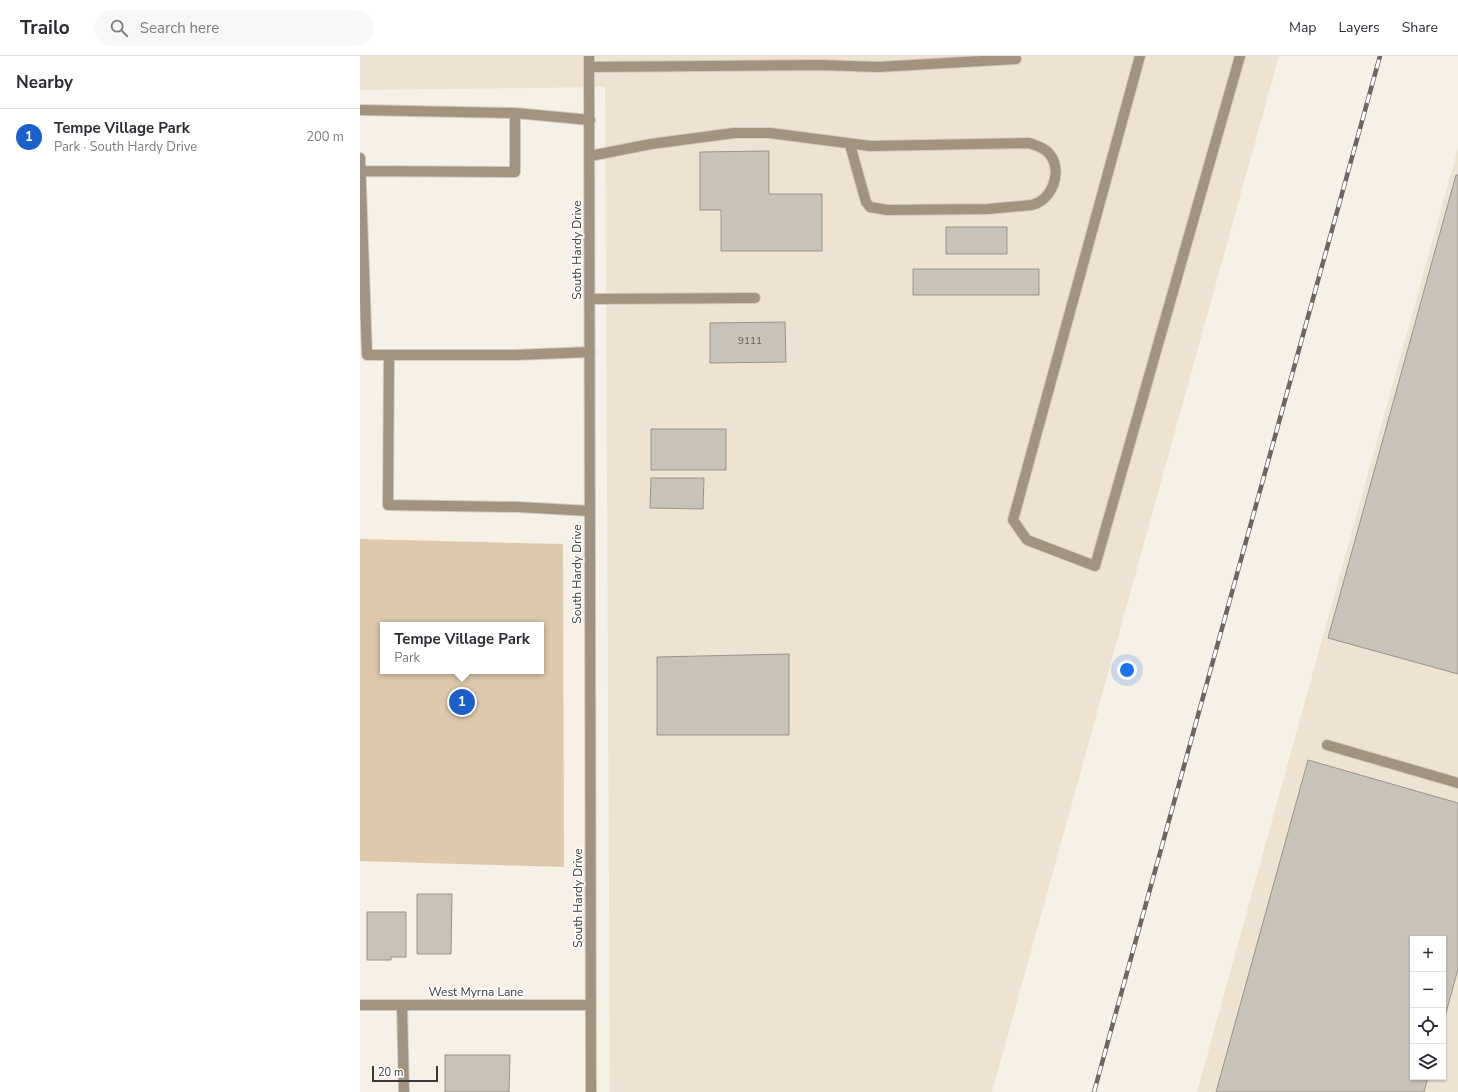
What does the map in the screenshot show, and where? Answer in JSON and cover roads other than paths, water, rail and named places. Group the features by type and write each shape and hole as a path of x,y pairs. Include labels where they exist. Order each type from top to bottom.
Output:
{"street":[{"name":"South Hardy Drive","path":"589,56 591,1092"},
{"path":"1140,56 1013,520 1027,540 1095,566 1240,56"},
{"path":"589,67 820,65 878,68 1016,59"},
{"path":"360,110 515,113 555,118 590,120"},
{"path":"361,171 515,172 515,113"},
{"path":"590,156 651,144 734,133 770,133 850,145 870,146 1029,143 1042,147 1050,155 1054,164 1055,174 1053,186 1047,196 1039,203 1032,205 988,209 882,209 870,207 866,202 850,145"},
{"path":"360,158 366,355 515,355 590,352"},
{"path":"590,299 755,298"},
{"path":"389,355 388,505 518,507 590,511"},
{"path":"1328,745 1458,784"},
{"name":"West Myrna Lane","path":"360,1005 592,1005"},
{"path":"402,1005 404,1092"}],"railway":[{"path":"1094,1092 1380,56"}],"place":[{"name":"Tempe Village Park","path":"462,702"}]}
